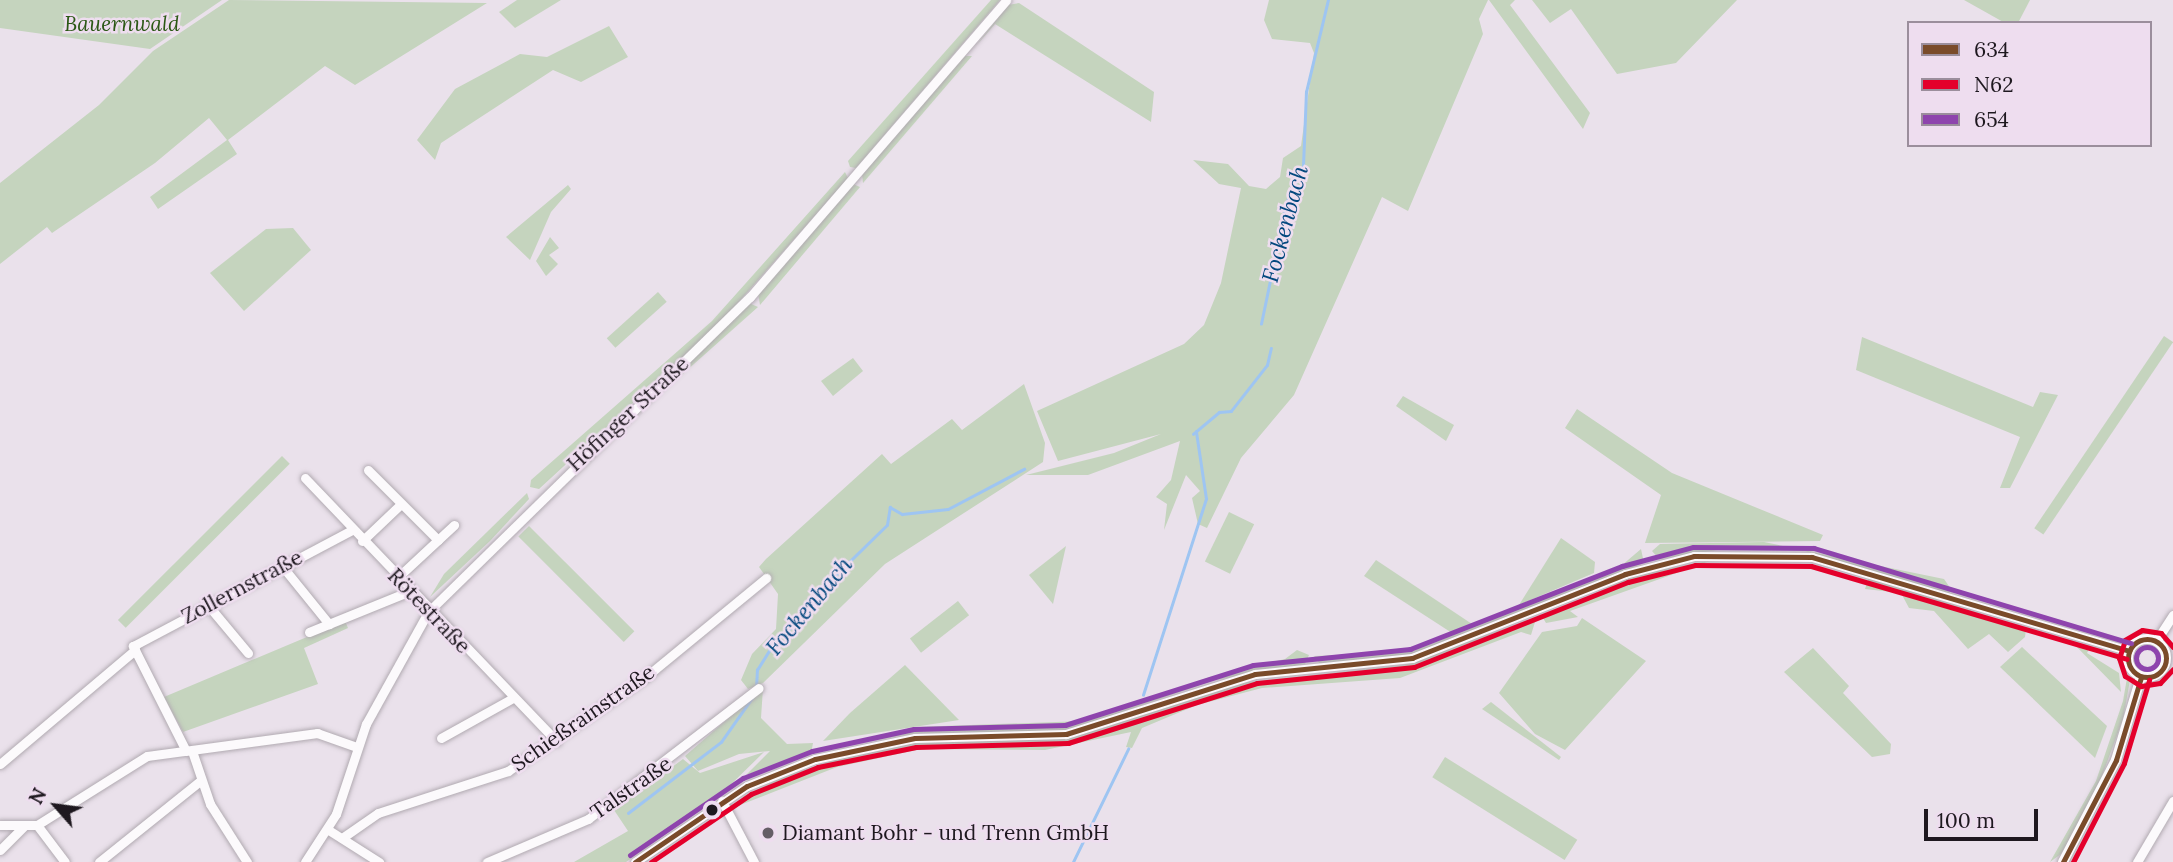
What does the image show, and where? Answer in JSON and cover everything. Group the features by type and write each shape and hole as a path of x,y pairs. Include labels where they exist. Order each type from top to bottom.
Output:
{"main road":[{"path":"2140,639 2156,641 2170,661 2160,673 2141,677 2130,667 2129,651 2140,639"},
{"path":"2063,862 2116,760 2141,677"}],"street":[{"name":"Höfinger Straße","path":"305,862 327,829 357,747 428,612 750,297 1006,0"},
{"path":"368,470 438,540"},
{"name":"Rötestraße","path":"305,478 428,612 556,741"},
{"path":"362,541 401,504"},
{"path":"397,578 453,525"},
{"name":"Zollernstraße","path":"0,765 134,648 207,604 352,530"},
{"path":"635,862 722,801 784,770 856,748 968,737 1066,734 1255,674 1412,659 1652,565 1729,552 1812,556 2129,651"},
{"path":"282,566 329,624"},
{"name":"Schießrainstraße","path":"342,838 378,813 468,788 556,741 766,578"},
{"path":"309,632 410,591"},
{"path":"207,604 248,653"},
{"path":"2156,641 2173,615"},
{"path":"134,648 189,751 200,781 247,862"},
{"name":"Talstraße","path":"487,862 588,819 755,691"},
{"path":"441,738 513,698"},
{"path":"0,825 37,825 130,762 317,733 357,747"},
{"path":"99,862 200,781"},
{"path":"722,801 754,862"},
{"path":"2137,862 2173,801"},
{"path":"0,850 25,825"},
{"path":"37,825 65,862"},
{"path":"327,829 379,862"}],"green space":[{"name":"Bauernwald","path":"0,0 222,0 150,49 0,28"},
{"path":"229,0 487,3 355,85 325,66 228,140 237,154 158,209 150,197 227,140 209,118 155,163 52,233 47,227 0,264 0,183 99,105 153,51"},
{"path":"517,0 561,0 515,28 499,12"},
{"path":"991,0 1000,0 856,168 850,167 848,161"},
{"path":"1269,0 1488,0 1479,19 1483,34 1408,211 1382,197 1294,395 1241,458 1207,528 1198,524 1192,498 1200,491 1186,475 1164,530 1167,504 1156,497 1171,480 1180,441 1088,475 1026,475 1114,453 1161,434 1058,461 1037,411 1184,344 1204,325 1221,283 1241,188 1219,184 1193,160 1228,164 1249,186 1266,189 1280,177 1283,158 1301,146 1314,53 1310,43 1272,39 1264,20"},
{"path":"1489,0 1515,0 1510,5 1590,113 1583,129"},
{"path":"1532,0 1737,0 1676,63 1617,74 1571,9 1550,23"},
{"path":"1964,0 2030,0 2019,21 2001,21"},
{"path":"1019,3 1154,92 1151,122 995,24 975,47 1008,5"},
{"path":"609,26 628,57 581,82 553,70 441,143 435,160 417,140 455,89 520,54 547,57"},
{"path":"965,56 972,56 863,183 862,174"},
{"path":"845,172 848,178 721,322 539,489 530,487 531,480 712,321"},
{"path":"853,184 860,187 760,305 758,293"},
{"path":"568,185 571,189 551,212 530,260 506,237"},
{"path":"293,228 311,250 244,311 210,273 266,229"},
{"path":"550,237 559,248 549,255 558,264 546,276 536,261"},
{"path":"658,292 667,302 615,348 607,338"},
{"path":"749,303 758,307 622,428 621,424"},
{"path":"2164,336 2173,342 2043,534 2034,528"},
{"path":"1862,337 2033,407 2040,392 2058,395 2010,488 2000,488 2020,437 1856,370"},
{"path":"853,358 863,371 833,396 821,381"},
{"path":"1024,384 1045,443 1043,462 885,564 763,683 748,689 741,680 752,654 776,629 778,594 759,567 766,559 882,454 891,464 952,419 962,430"},
{"path":"1403,396 1454,425 1446,441 1396,406"},
{"path":"1577,409 1672,473 1823,535 1820,541 1645,543 1661,495 1565,428"},
{"path":"282,456 290,464 126,628 118,620"},
{"path":"527,493 529,499 490,541 430,597 444,574"},
{"path":"1229,512 1254,524 1230,574 1205,561"},
{"path":"529,526 634,631 624,642 518,537"},
{"path":"1561,538 1595,562 1594,573 1519,605"},
{"path":"1764,542 1944,579 1951,589 1948,596 1805,551 1738,547 1659,559 1652,551 1660,544"},
{"path":"1066,546 1053,604 1029,575"},
{"path":"1641,549 1644,563 1413,655 1320,664 1314,656 1391,653 1431,644 1621,566"},
{"path":"1376,560 1472,624 1452,633 1364,576"},
{"path":"1713,560 1570,611 1578,617 1546,623 1543,618 1634,575"},
{"path":"1869,577 2026,629 2025,637 2008,652 1989,634 1968,649 1934,611 1909,608 1901,593 1865,589"},
{"path":"958,601 969,615 921,653 910,639"},
{"path":"1582,618 1646,661 1565,750 1535,734 1499,693 1542,632 1577,626"},
{"path":"1528,620 1535,622 1531,635 1521,632 1400,678 1262,688 1197,705 1142,728 1132,748 1126,747 1131,732 1045,750 921,749 837,767 735,807 744,796 783,777 858,752 900,743 1073,737 1231,684 1403,665"},
{"path":"345,621 348,628 304,648 318,684 183,732 164,697"},
{"path":"2070,640 2090,647 2087,653 2119,673 2121,692"},
{"path":"2022,647 2107,726 2095,758 2000,667"},
{"path":"1813,648 1849,686 1843,693 1891,744 1890,754 1872,757 1784,672"},
{"path":"1297,650 1309,655 1305,664 1215,680 1066,731 917,733 820,749 915,727 1083,721 1210,677 1285,659"},
{"path":"2120,660 2130,680 2123,719 2096,792 2061,854 2050,862 2096,781 2123,701 2127,678"},
{"path":"905,665 959,720 823,741 850,713"},
{"path":"763,688 761,718 787,744 813,743 811,754 746,775 770,751 739,754 698,771 685,756"},
{"path":"1491,702 1561,757 1559,760 1482,709"},
{"path":"764,752 716,799 626,862 574,862 628,831 614,810 683,759 700,773"},
{"path":"1445,757 1577,840 1565,860 1432,777"}],"waterway":[{"name":"Fockenbach","path":"1261,324 1286,203 1303,166 1306,92 1328,0"},
{"name":"Fockenbach","path":"1193,434 1219,412 1231,411 1267,365 1271,348"},
{"path":"1143,695 1206,499 1196,432"},
{"name":"Fockenbach","path":"756,688 757,670 777,638 805,617 808,602 887,525 890,507 902,514 948,509 1024,469"},
{"name":"Fockenbach","path":"628,813 721,742 754,695"},
{"path":"1073,862 1128,749"}],"transit line":[{"name":"654","path":"630,855 743,778 812,751 914,729 1065,725 1253,665 1410,649 1622,566 1693,547 1814,548 2131,643"},
{"name":"634","path":"635,862 747,786 815,759 915,738 1066,734 1255,674 1412,658 1625,574 1694,556 1812,557 2129,651"},
{"name":"N62","path":"651,862 751,794 818,767 916,747 1068,743 1257,683 1414,667 1628,582 1695,565 1811,566 2127,659"},
{"name":"N62","path":"2173,647 2161,633 2142,630 2125,640 2119,658 2125,676 2141,686 2160,683 2173,669"},
{"name":"634","path":"2147,639 2161,644 2166,658 2161,672 2147,677 2133,672 2128,658 2133,644 2147,639"},
{"name":"654","path":"2147,647 2155,650 2158,658 2155,666 2147,669 2139,666 2136,658 2139,650 2147,647"},
{"name":"634","path":"2063,862 2116,760 2141,677"},
{"name":"N62","path":"2073,862 2124,763 2149,680"}],"place":[{"name":"Diamant Bohr - und Trenn GmbH","path":"768,833"}]}
